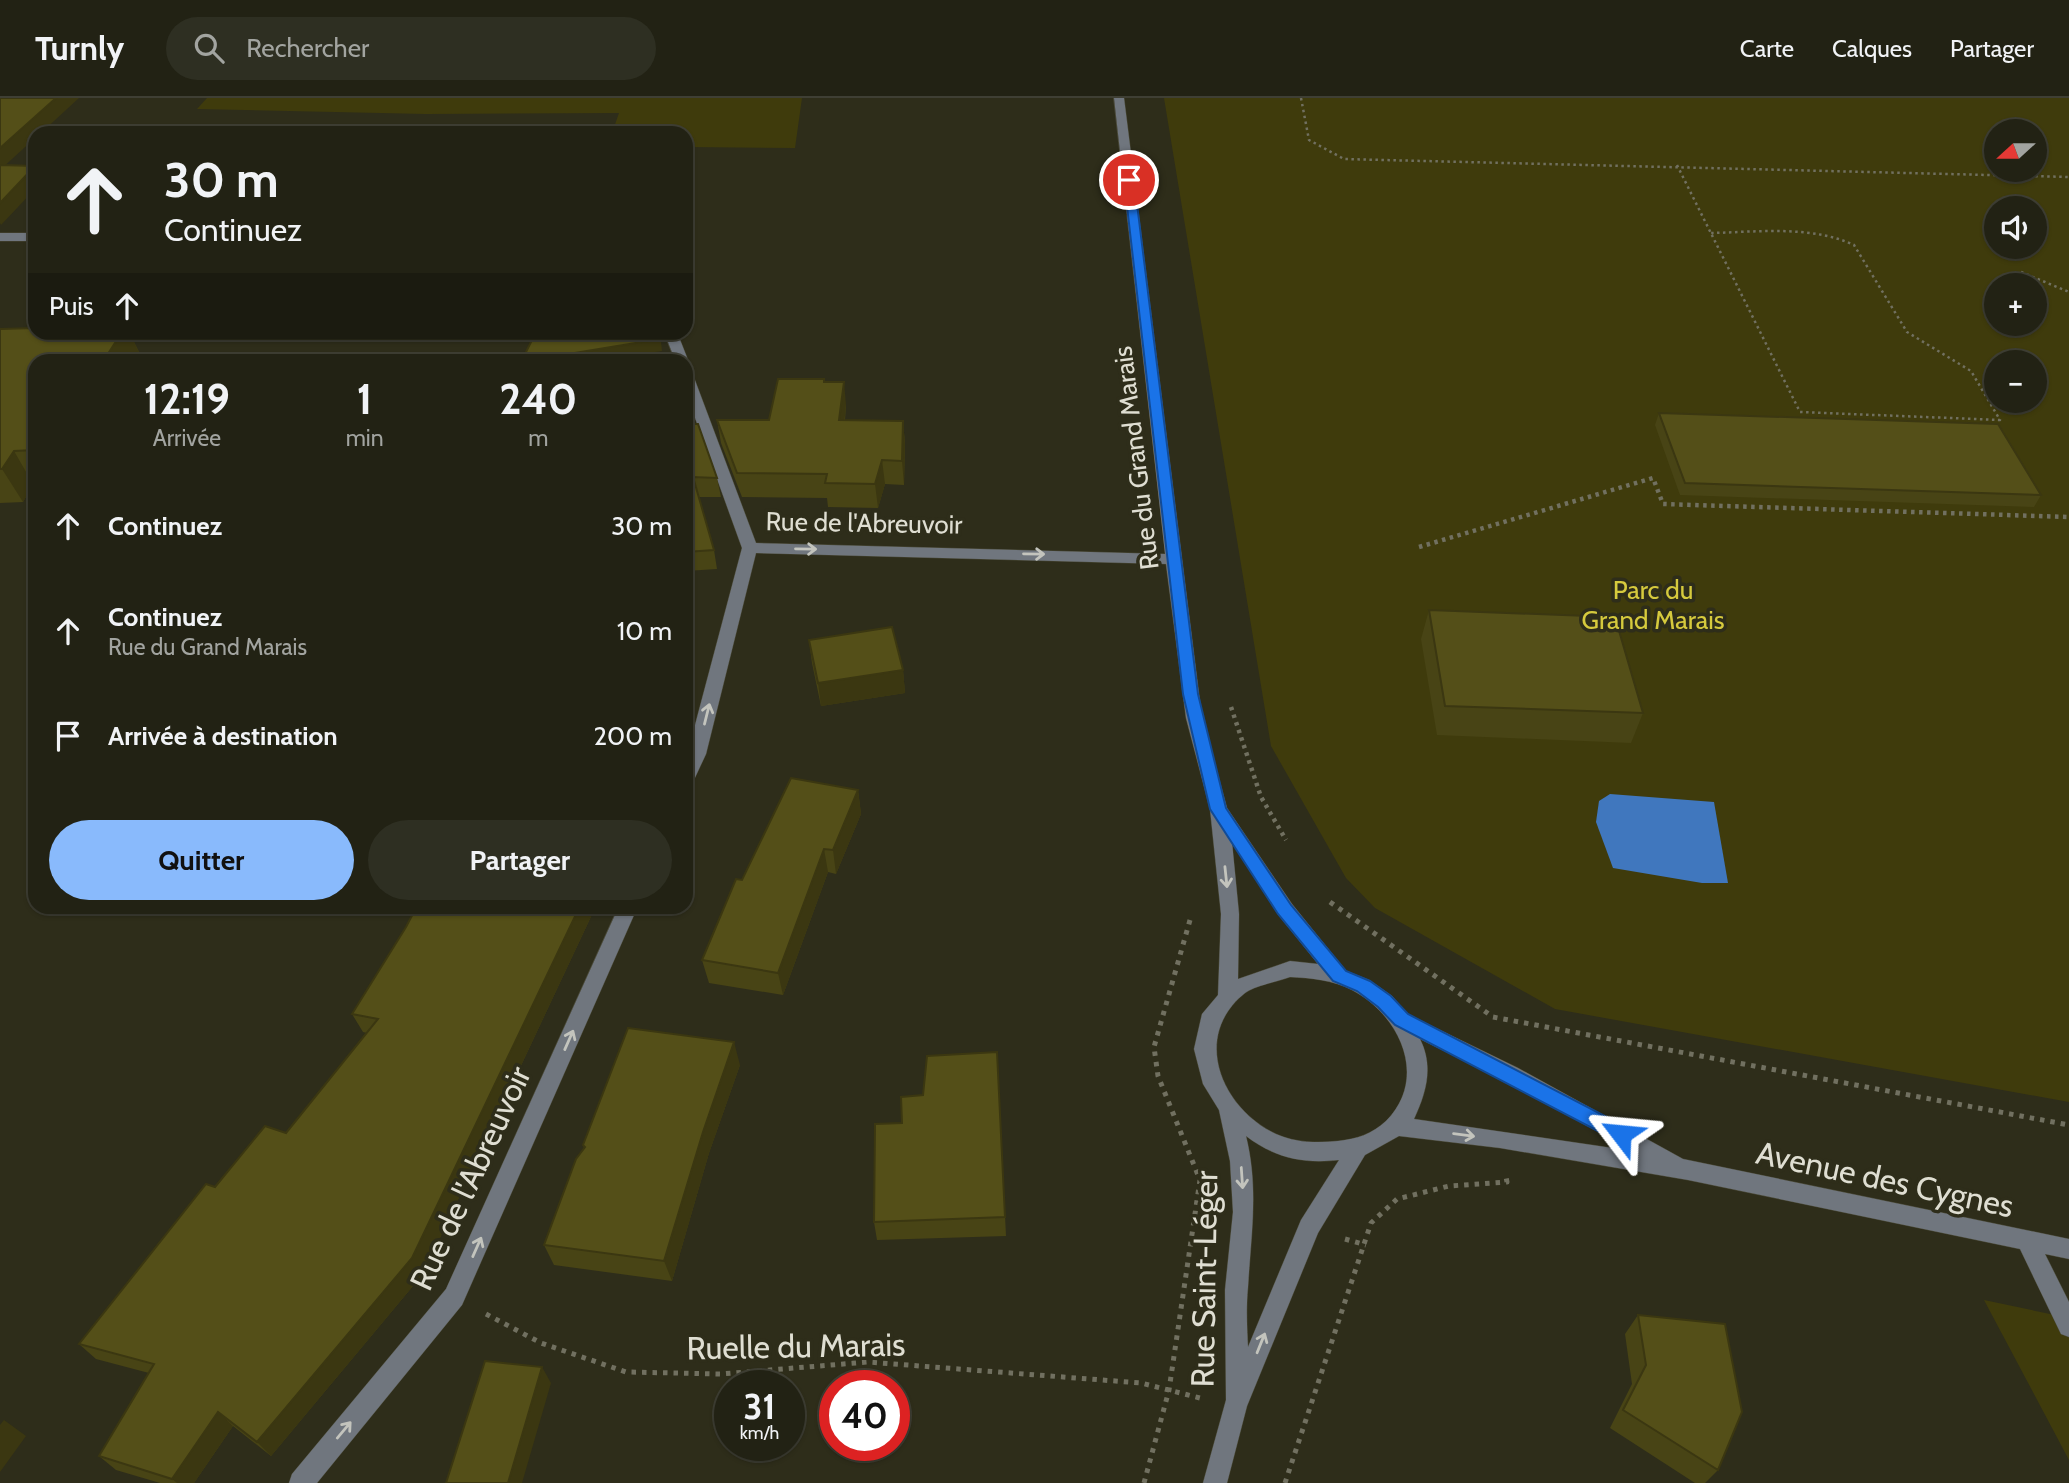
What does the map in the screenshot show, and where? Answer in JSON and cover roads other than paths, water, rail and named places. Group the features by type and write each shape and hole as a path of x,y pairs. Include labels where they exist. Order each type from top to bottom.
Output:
{"street":[{"name":"Rue du Grand Marais","path":"1119,98 1194,718 1219,809 1230,914 1228,995"},
{"path":"0,237 28,237"},
{"path":"693,394 750,548"},
{"name":"Rue de l'Abreuvoir","path":"693,763 750,548 1174,559"},
{"name":"Rue du Grand Marais","path":"1219,809 1284,909 1339,976"},
{"name":"Rue de l'Abreuvoir","path":"301,1483 454,1297 625,914"},
{"path":"1315,970 1339,976 1363,986 1384,1001 1401,1020 1413,1041 1419,1063 1418,1086 1410,1108 1396,1126 1379,1139 1358,1149 1330,1153 1302,1152 1249,1130 1229,1111 1212,1087 1204,1063 1205,1037 1212,1014 1228,995 1245,982 1267,973 1315,970"},
{"name":"Avenue des Cygnes","path":"1401,1020 1511,1074 1688,1170"},
{"name":"Rue Saint-Léger","path":"1229,1111 1241,1161 1244,1212 1237,1290 1236,1406"},
{"name":"Avenue des Cygnes","path":"1396,1126 1500,1139 1688,1170 2069,1249"},
{"name":"Rue Saint-Léger","path":"1215,1483 1236,1406 1309,1227 1358,1149"},
{"path":"2027,1241 2069,1326"}],"water":[{"path":"1610,794 1714,802 1728,883 1702,883 1613,868 1596,822 1599,801"}],"park label":[{"name":"Parc du Grand Marais","path":"1653,605"}]}
